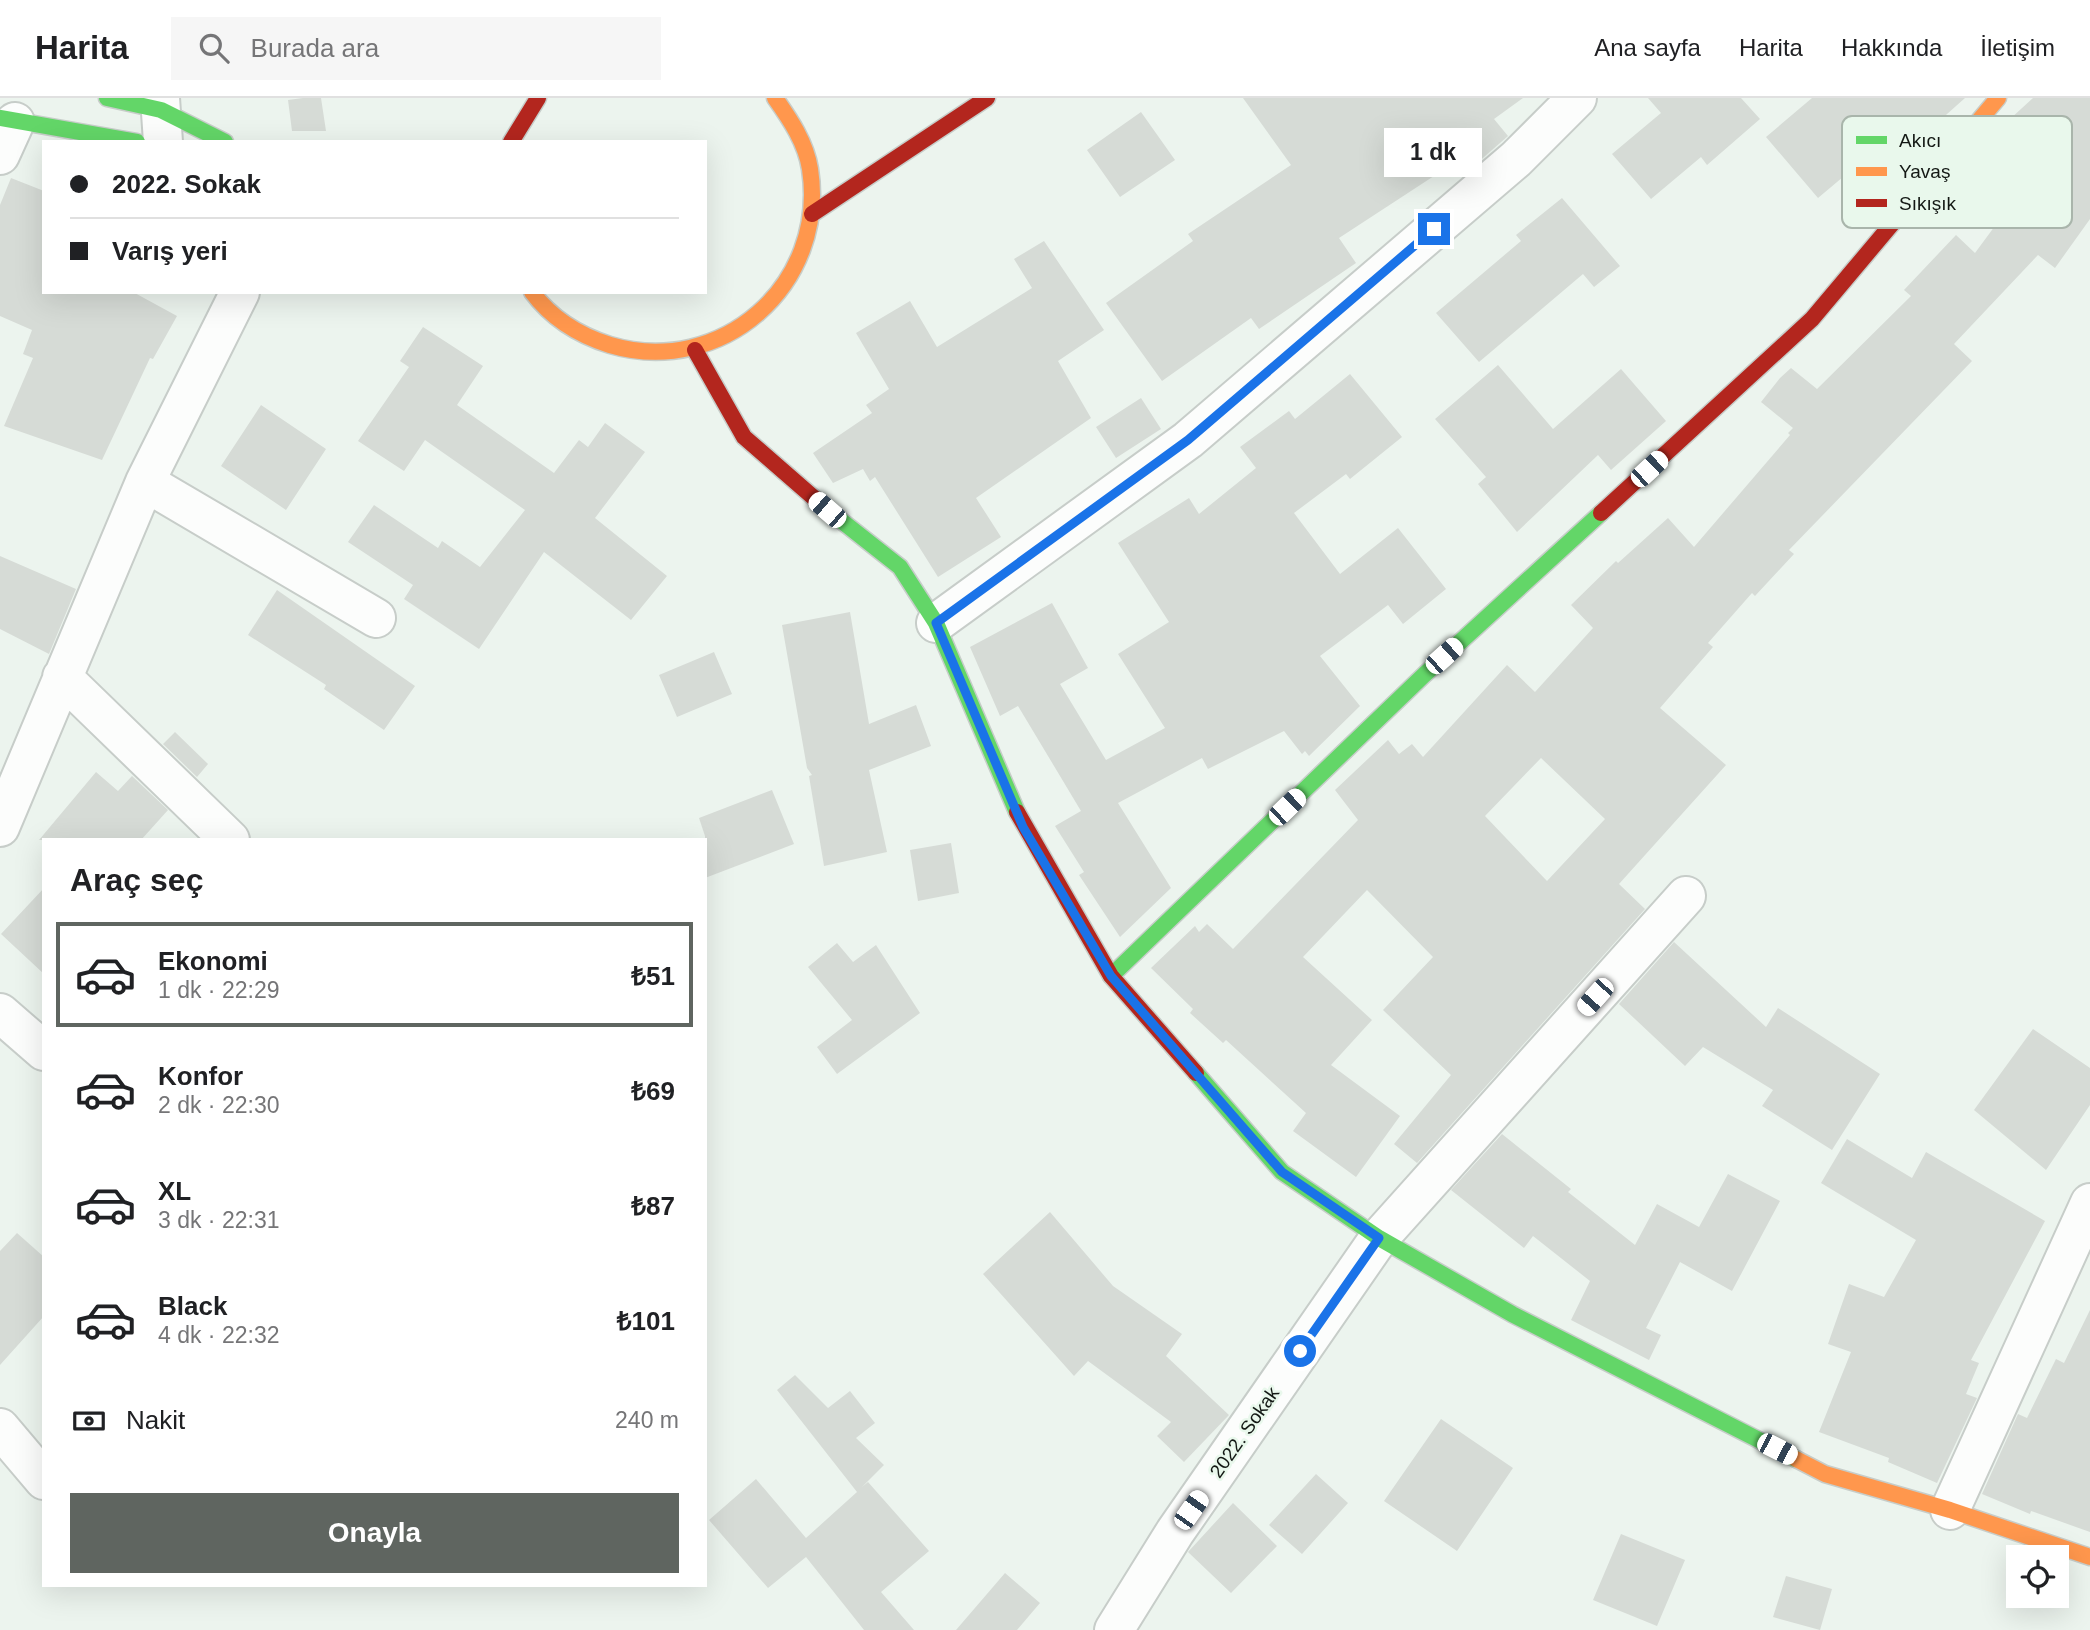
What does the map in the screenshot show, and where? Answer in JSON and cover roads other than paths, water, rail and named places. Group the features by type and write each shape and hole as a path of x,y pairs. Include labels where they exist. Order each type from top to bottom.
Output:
{"main road":[{"path":"107,98 220,140"},
{"path":"512,140 538,98"},
{"path":"535,297 571,330 610,348 652,355 695,350 739,331 775,300 800,260 812,214 810,170 797,129 775,98"},
{"path":"812,214 987,98"},
{"path":"1983,116 1998,98"},
{"path":"5,131 113,140"},
{"path":"1111,976 1424,675 1812,320 1889,228"},
{"path":"695,350 744,437 827,510 900,567 936,623 1023,827 1111,976 1282,1172 1379,1238 1512,1314 1825,1474 1950,1510 2090,1557"}],"street":[{"path":"936,623 1188,440 1516,159 1577,98"},
{"path":"0,827 145,482 239,294"},
{"path":"145,482 376,618"},
{"path":"62,677 227,838"},
{"name":"2022. Sokak","path":"1114,1630 1175,1532 1379,1238 1686,896"},
{"path":"0,1013 42,1049"},
{"path":"1950,1510 2090,1203"},
{"path":"0,1427 42,1478"}]}
